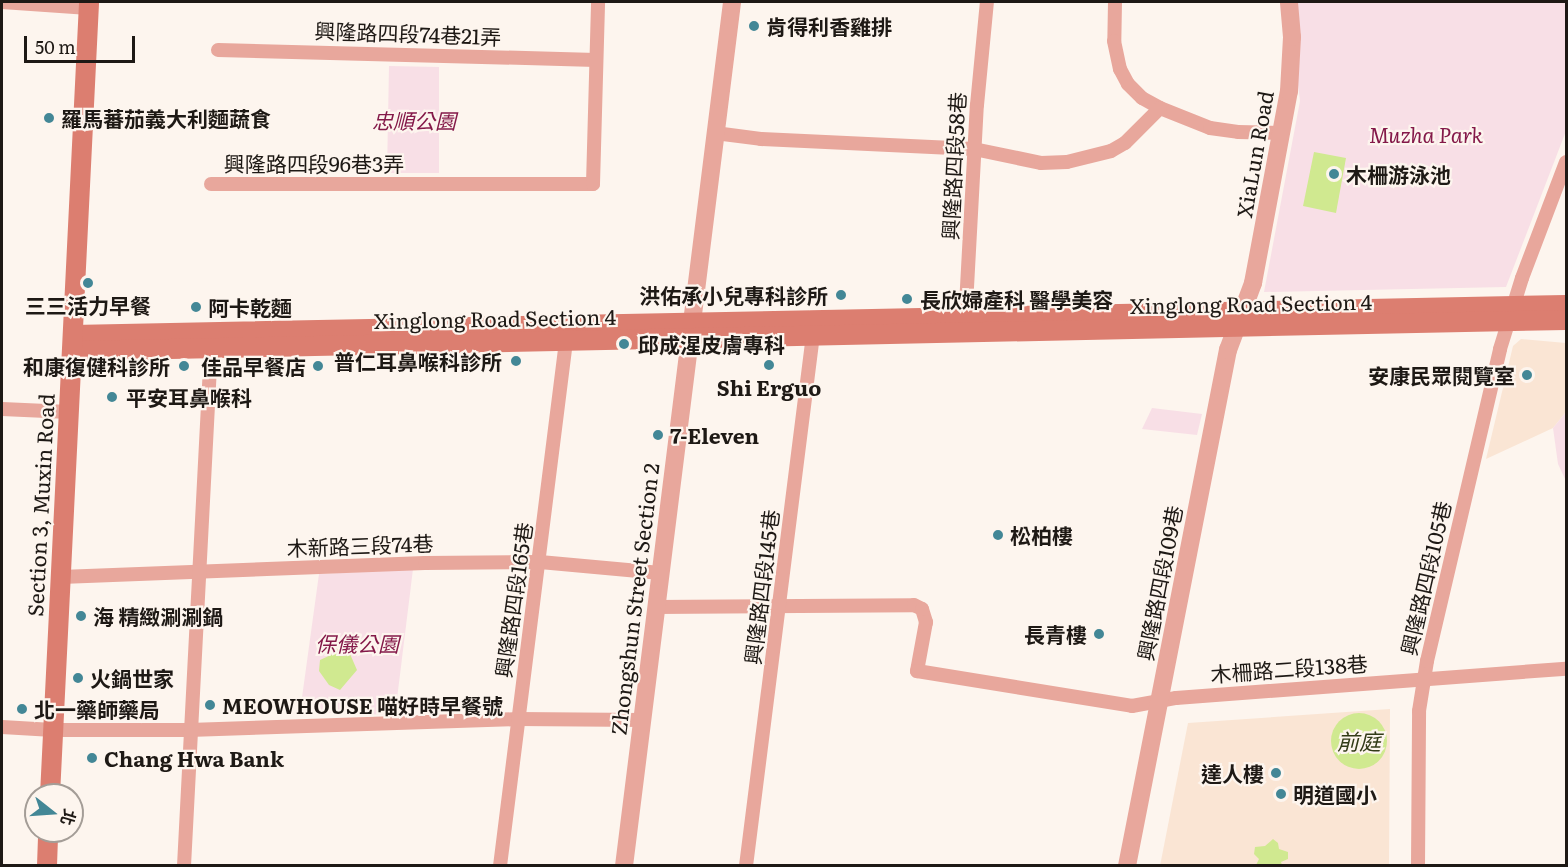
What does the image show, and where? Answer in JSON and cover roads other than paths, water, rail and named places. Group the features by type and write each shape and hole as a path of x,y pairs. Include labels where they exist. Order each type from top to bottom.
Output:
{"main road":[{"name":"Section 3, Muxin Road","path":"51,783 89,5"},
{"name":"Xinglong Road Section 4","path":"1511,314 1566,304"},
{"name":"Xinglong Road Section 4","path":"72,343 690,330 813,336 965,325 1511,314 1566,320"},
{"name":"Xinglong Road Section 4","path":"72,343 211,348 566,341 797,320 965,325"},
{"path":"47,866 48,843"}],"street":[{"path":"2,2 89,5"},
{"path":"596,60 598,2"},
{"name":"Zhongshun Street Section 2","path":"624,866 732,2"},
{"name":"興隆路四段58巷","path":"965,325 974,149 987,2"},
{"path":"1115,2 1114,41 1120,69 1128,84 1142,98 1160,108 1210,128 1238,132 1282,133"},
{"name":"XiaLun Road","path":"1240,319 1253,283 1282,133 1291,69 1289,2"},
{"name":"興隆路四段74巷21弄","path":"218,50 596,60"},
{"name":"興隆路四段96巷3弄","path":"212,184 593,184 596,60"},
{"path":"715,133 761,139 974,149 1041,163 1085,160 1111,151 1125,142 1160,108"},
{"name":"興隆路四段105巷","path":"1418,866 1419,711 1424,679 1511,314 1566,162"},
{"name":"興隆路四段109巷","path":"1127,866 1228,350 1240,319"},
{"path":"797,320 813,336"},
{"name":"興隆路四段145巷","path":"746,866 813,336"},
{"name":"興隆路四段165巷","path":"500,866 566,341"},
{"path":"184,866 189,730 211,348"},
{"path":"2,409 69,412"},
{"name":"木新路三段74巷","path":"61,577 424,563 540,562 660,573"},
{"path":"656,607 779,605"},
{"name":"木柵路二段138巷","path":"779,605 914,605 922,609 926,622 917,671 1132,706 1159,701 1566,669"},
{"path":"2,727 53,730 189,730 518,719 642,720"}],"water":[{"path":"1314,152 1346,158 1336,213 1303,206"},
{"path":"341,645 350,654 357,670 340,690 329,685 319,671 320,660 333,654"},
{"name":"前庭","path":"1354,713 1364,713 1379,721 1385,730 1387,741 1385,752 1379,761 1364,769 1354,769 1343,764 1336,757 1331,746 1331,736 1336,725 1343,718"},
{"path":"1273,839 1278,843 1279,849 1288,852 1288,859 1281,862 1282,865 1256,865 1259,859 1254,854 1255,847 1265,846"}],"place":[{"name":"肯得利香雞排","path":"754,26"},
{"name":"羅馬蕃茄義大利麵蔬食","path":"49,118"},
{"name":"木柵游泳池","path":"1334,174"},
{"name":"三三活力早餐","path":"88,283"},
{"name":"洪佑承小兒專科診所","path":"841,295"},
{"name":"長欣婦產科 醫學美容","path":"907,299"},
{"name":"阿卡乾麵","path":"196,307"},
{"name":"邱成湦皮膚專科","path":"624,344"},
{"name":"普仁耳鼻喉科診所","path":"516,361"},
{"name":"Shi Erguo","path":"769,365"},
{"name":"和康復健科診所","path":"184,366"},
{"name":"佳品早餐店","path":"318,366"},
{"name":"安康民眾閱覽室","path":"1527,375"},
{"name":"平安耳鼻喉科","path":"112,397"},
{"name":"7-Eleven","path":"658,435"},
{"name":"松柏樓","path":"998,535"},
{"name":"海 精緻涮涮鍋","path":"81,616"},
{"name":"長青樓","path":"1099,634"},
{"name":"火鍋世家","path":"78,678"},
{"name":"MEOWHOUSE 喵好時早餐號","path":"210,705"},
{"name":"北一藥師藥局","path":"22,709"},
{"name":"Chang Hwa Bank","path":"92,758"},
{"name":"達人樓","path":"1276,773"},
{"name":"明道國小","path":"1281,794"}],"park label":[{"name":"忠順公園","path":"414,120"},
{"name":"Muzha Park","path":"1426,134"},
{"name":"保儀公園","path":"357,643"}]}
